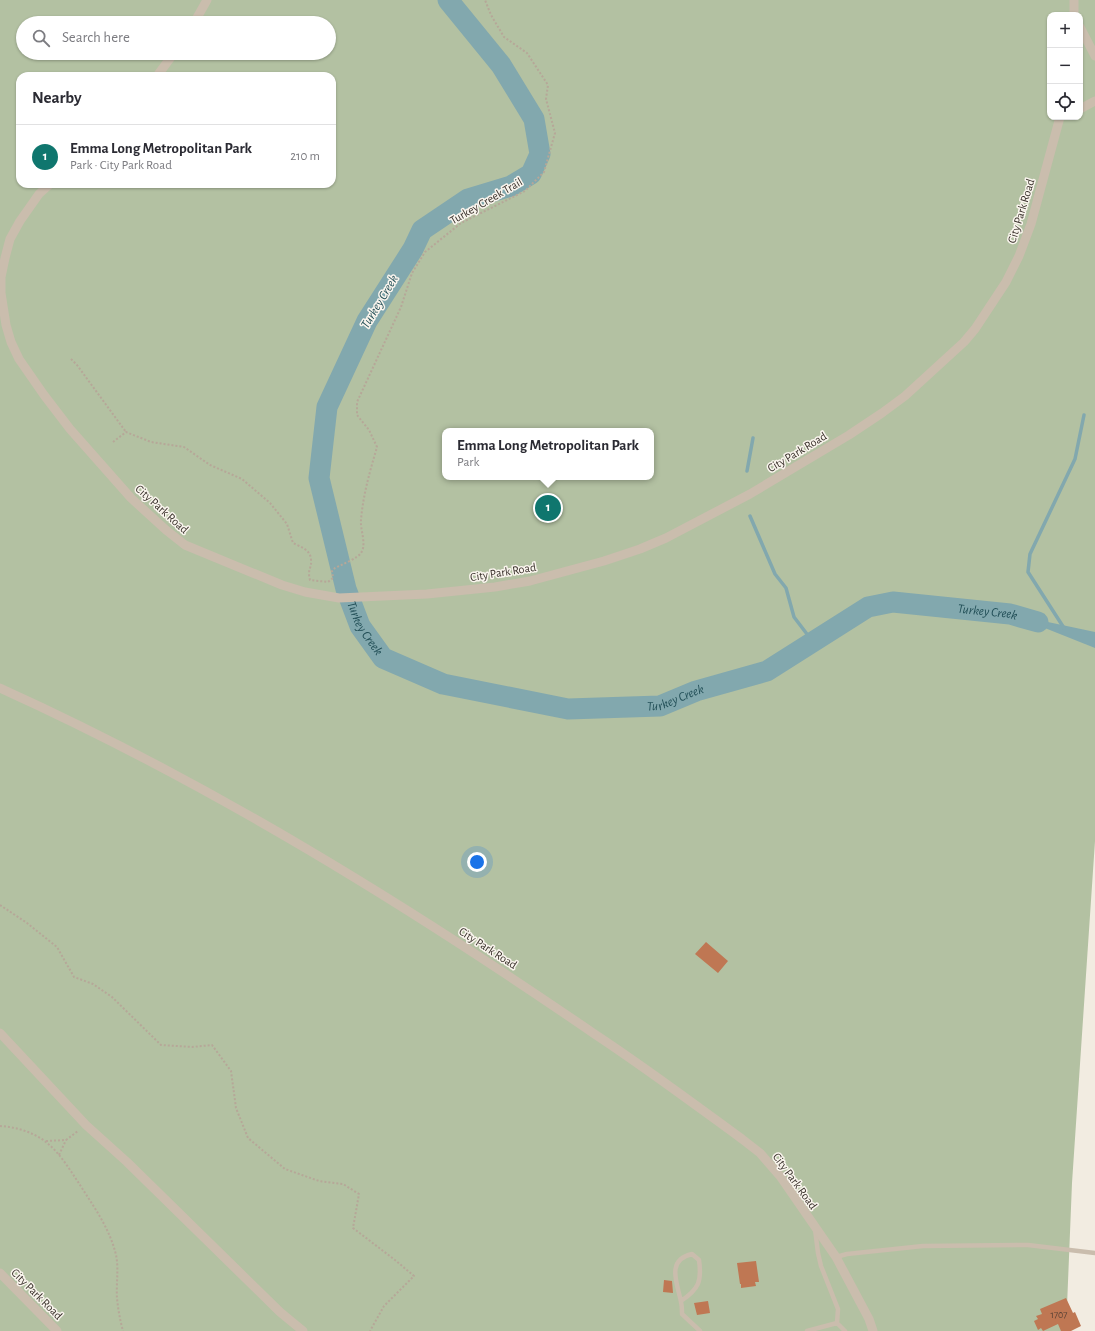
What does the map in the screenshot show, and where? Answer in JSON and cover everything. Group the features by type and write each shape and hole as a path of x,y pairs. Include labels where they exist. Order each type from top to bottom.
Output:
{"street":[{"path":"198,16 207,0"},
{"path":"1074,0 1074,12"},
{"path":"1083,33 1095,56"},
{"path":"160,72 169,60"},
{"path":"1083,107 1095,101"},
{"name":"City Park Road","path":"46,188 39,194 10,238 1,277 3,308 6,325 11,342 19,359 44,395 70,429 131,498 185,545 282,585 305,592 340,598 427,594 496,588 530,581 640,549 666,538 750,494 849,435 905,396 964,342 1006,282 1019,256 1031,224 1059,120"},
{"name":"City Park Road","path":"0,688 52,711 186,779 326,860 486,960 598,1036 760,1153 780,1176 814,1228 836,1257 869,1319 873,1331"},
{"path":"0,1033 86,1125 133,1168 280,1312 303,1331"},
{"name":"City Park Road","path":"0,1273 57,1331"}],"lane":[{"path":"814,1228 821,1266 838,1309 837,1323 845,1331"},
{"path":"836,1257 847,1254 923,1246 1028,1246 1095,1253"},
{"path":"681,1301 692,1294 698,1286 701,1272 699,1260 692,1254 685,1255 678,1262 674,1274 681,1301 682,1314 700,1331"},
{"path":"807,1331 837,1323"}],"path":[{"name":"Turkey Creek Trail","path":"126,432 151,442 184,447 210,465 242,479 270,503 287,524 293,543 307,550 311,560 308,573 310,580 328,582 333,578 332,571 335,568 360,555 363,550 360,521 367,483 377,447 370,430 357,414 357,402 401,306 412,273 425,252 461,223 525,191 544,172 555,133 546,99 548,85 527,52 504,37 490,14 485,0"},
{"path":"71,359 126,432 113,442"},
{"path":"0,905 27,923 57,947 74,977 93,984 112,997 161,1045 192,1047 212,1045 231,1071 236,1108 248,1138 285,1169 319,1181 343,1184 359,1194 353,1228 414,1276 384,1306 370,1331"},
{"path":"59,1155 66,1140 86,1125"},
{"path":"0,1126 7,1126 26,1131 56,1150 97,1211 110,1236 116,1256 118,1273 117,1297 123,1331"},
{"path":"44,1141 66,1140"}],"green space":[{"path":"0,0 1095,0 1095,841 1072,1183 1066,1331 0,1331"}],"water":[{"path":"1010,614 1095,632 1095,648"}],"building":[{"path":"706,942 728,961 718,973 695,954"},
{"path":"756,1261 759,1282 755,1282 756,1286 741,1288 737,1263"},
{"path":"664,1280 672,1281 673,1293 663,1292"},
{"path":"1066,1298 1073,1313 1075,1312 1081,1326 1071,1331 1061,1331 1058,1324 1043,1331 1041,1328 1038,1330 1034,1321 1038,1319 1036,1316 1042,1314 1040,1309"},
{"path":"708,1301 710,1313 697,1315 694,1303"}],"waterway":[{"name":"Turkey Creek","path":"448,0 501,65 534,119 540,154 531,174 511,186 468,199 422,230 413,249 367,321 327,407 319,478 346,589 360,626 383,658 443,684 568,709 660,706 696,691 767,671 868,607 893,602 1010,614 1038,622"},
{"path":"1064,628 1028,572 1030,554 1075,459 1084,415"},
{"path":"747,471 753,438"},
{"path":"750,516 775,574 786,588 794,617 813,642"}],"place":[{"name":"Emma Long Metropolitan Park","path":"548,508"}]}
